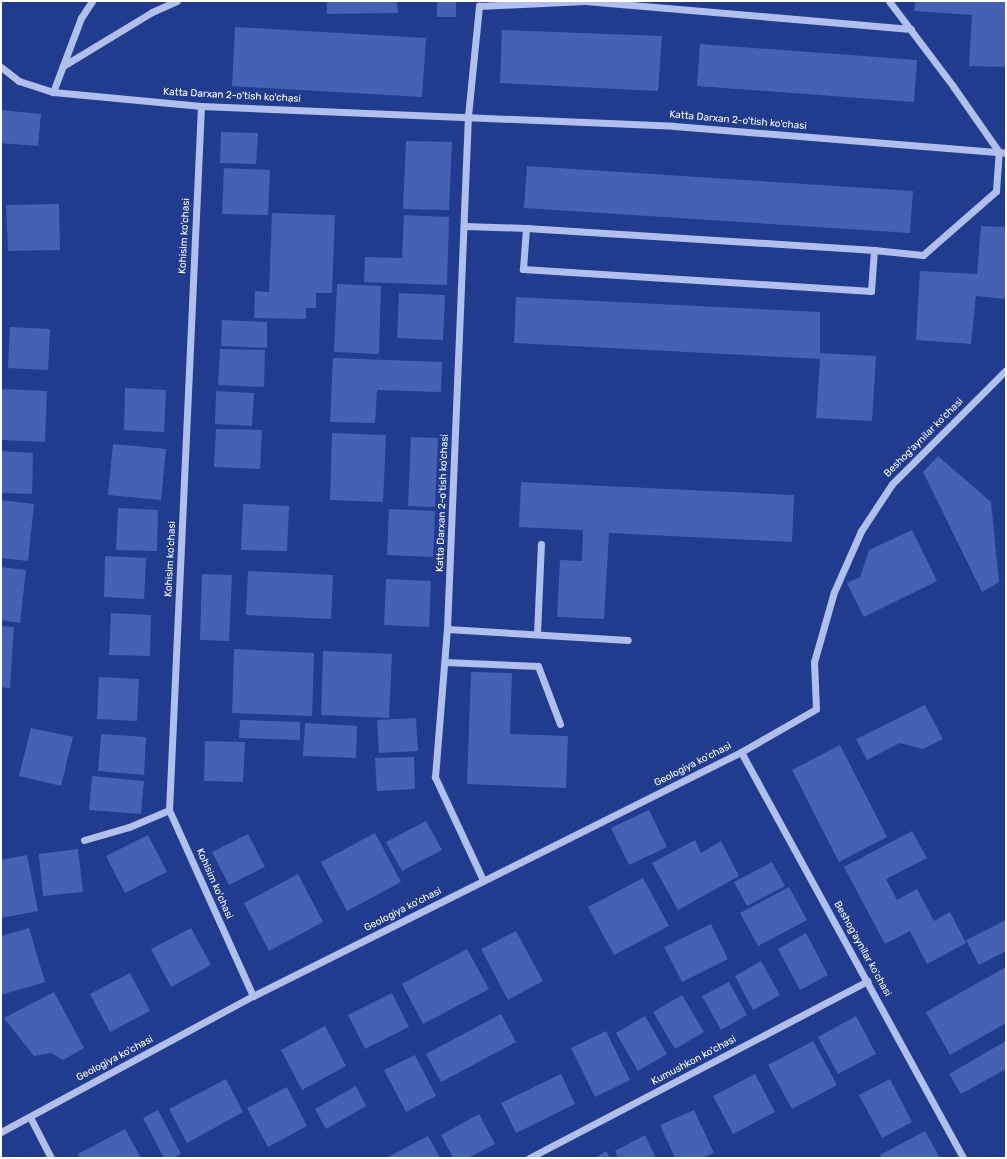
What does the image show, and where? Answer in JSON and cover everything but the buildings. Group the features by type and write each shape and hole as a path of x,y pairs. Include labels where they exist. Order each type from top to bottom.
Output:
{"street":[{"path":"53,92 81,18 92,1"},
{"path":"63,66 152,12 177,1"},
{"path":"468,116 479,6 585,1 911,29"},
{"path":"464,226 526,228 874,250 923,255 996,191 1002,152 889,1"},
{"name":"Katta Darxan 2-o'tish ko'chasi","path":"1,67 19,81 53,92 201,106 468,116 674,126 1002,152"},
{"name":"Kohisim ko'chasi","path":"201,106 169,810 254,996"},
{"name":"Katta Darxan 2-o'tish ko'chasi","path":"468,116 447,629 436,777 483,880"},
{"path":"526,228 523,269 871,291 874,250"},
{"name":"Beshog'aynilar ko'chasi","path":"816,709 814,662 834,592 861,531 892,484 1006,370"},
{"path":"537,634 541,544"},
{"path":"447,629 628,640"},
{"path":"445,662 538,666 560,724"},
{"name":"Geologiya ko'chasi","path":"1,1132 254,996 741,752 816,709"},
{"name":"Beshog'aynilar ko'chasi","path":"741,752 868,981 963,1158"},
{"path":"84,840 129,827 169,810"},
{"name":"Kumushkon ko'chasi","path":"529,1158 868,981"},
{"path":"30,1117 51,1158"}]}
